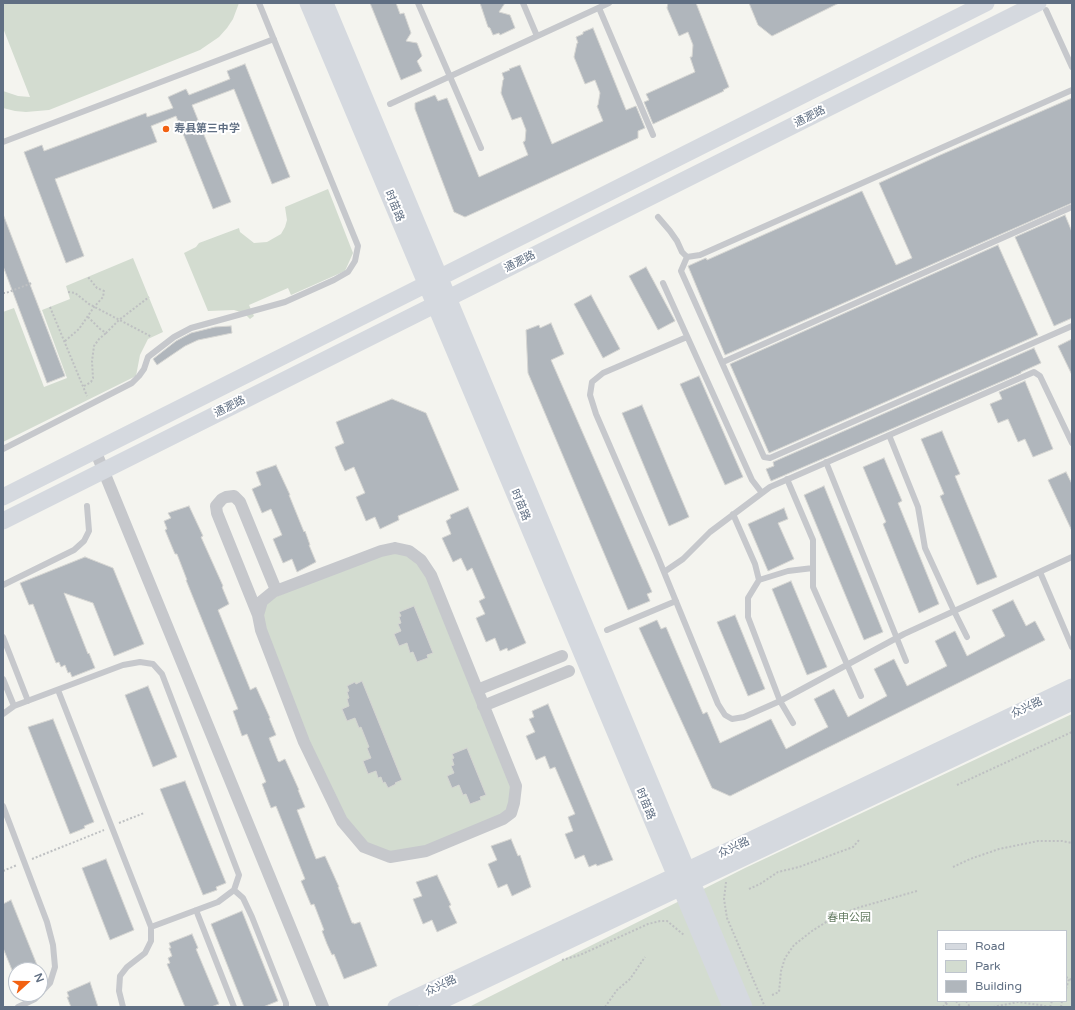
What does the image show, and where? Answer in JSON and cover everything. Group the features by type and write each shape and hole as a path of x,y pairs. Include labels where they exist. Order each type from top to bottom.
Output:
{"street":[{"name":"时苗路","path":"308,3 442,301 681,878 731,1007"},
{"name":"时苗路","path":"325,3 433,280"},
{"name":"通淝路","path":"3,497 986,3"},
{"name":"通淝路","path":"3,521 442,301 1042,6"},
{"path":"95,450 323,1007"},
{"path":"258,615 262,601 276,590 381,551 395,548 409,551 421,560 431,576 516,786 511,813 503,819 426,851 390,857 364,847 342,821 304,742 261,630 258,615 217,514 216,506 226,496 234,496 242,505 276,590"},
{"path":"477,690 562,656"},
{"path":"484,706 569,671"},
{"name":"众兴路","path":"428,1007 681,878 1072,687"},
{"name":"众兴路","path":"396,1007 1072,702"},
{"name":"时苗路","path":"681,878 744,1007"}],"lane":[{"path":"3,449 132,383 144,369 148,357 174,337 191,328 285,302 334,280 348,272 355,261 358,246 259,3"},
{"path":"418,3 481,148"},
{"path":"523,3 537,36"},
{"path":"390,104 609,3"},
{"path":"1042,6 1072,67"},
{"path":"599,8 653,134"},
{"path":"3,142 274,39"},
{"path":"687,257 700,255 1072,90"},
{"path":"723,362 1072,207"},
{"path":"658,217 670,231 682,252 687,257"},
{"path":"687,257 681,271 764,457 770,458 1072,326"},
{"path":"663,283 752,480 762,493"},
{"path":"687,337 603,373 592,382 590,395 718,704 725,715 732,719 744,717 780,701 904,634 1072,557"},
{"path":"664,572 683,559 710,532 770,487 1034,372 1040,376 1072,443"},
{"path":"889,435 918,507 925,548 967,637"},
{"path":"826,462 906,661"},
{"path":"787,479 813,540 813,587 860,696"},
{"path":"3,586 74,550 84,541 89,531 87,506"},
{"path":"733,514 755,564 759,580"},
{"path":"793,723 780,701 748,617 748,598 759,580 788,571 813,568"},
{"path":"1040,572 1072,647"},
{"path":"606,630 676,601"},
{"path":"3,637 28,701"},
{"path":"3,714 14,706 123,665 140,662 153,664 162,674 239,875 234,890 218,902 151,927"},
{"path":"3,679 14,706"},
{"path":"58,690 151,927 151,941 145,953 127,967 120,976 119,991 123,1007"},
{"path":"3,806 47,922 53,945 55,967 50,983 35,999 18,1007"},
{"path":"234,890 243,898 252,917 286,1003 286,1007"},
{"path":"196,910 234,1007"}],"path":[{"path":"65,341 79,329 94,307 104,297 104,291 97,288 88,277"},
{"path":"3,293 32,283"},
{"path":"68,292 75,293 94,307 152,337"},
{"path":"83,387 91,382 93,378 92,361 94,346 99,339 119,320 149,297"},
{"path":"50,307 90,404"},
{"path":"88,317 106,333"},
{"path":"957,785 1072,732"},
{"path":"116,824 144,813"},
{"path":"31,859 109,827"},
{"path":"749,888 760,884 778,872 798,867 853,847 859,840"},
{"path":"953,867 970,858 999,849 1038,841 1062,841 1072,843"},
{"path":"3,871 17,865"},
{"path":"732,878 726,882 724,899 727,918 765,1007"},
{"path":"772,995 779,992 781,971 785,958 794,945 812,930 857,908 917,891"},
{"path":"560,961 580,955 660,920 667,920 684,935"},
{"path":"606,1007 617,990 630,979 645,957"},
{"path":"943,1007 947,1002 949,1007"},
{"path":"993,1007 1018,1002 1050,1007"},
{"path":"1043,1006 1044,1002"}],"green space":[{"path":"3,3 239,3 233,19 227,28 219,37 200,50 49,110 26,112 3,108 3,91 18,96 30,97 3,28"},
{"path":"328,189 353,253 345,271 291,295 288,288 249,305 254,316 250,319 244,313 234,310 208,311 184,253 196,247 199,243 239,228 240,232 254,243 267,242 281,234 285,227 287,220 285,207"},
{"path":"133,258 163,332 148,339 140,355 136,376 3,442 3,312 14,308 44,387 67,378 42,310 70,299 66,286"},
{"path":"382,552 409,554 428,575 512,785 510,802 504,815 425,847 390,854 364,842 344,817 307,742 265,632 262,613 266,601"},
{"name":"春申公园","path":"1072,714 1072,1007 469,1007 745,868"}],"building":[{"path":"370,3 396,3 400,14 404,13 411,33 406,41 417,43 422,56 417,61 422,71 401,80"},
{"path":"480,3 505,3 499,12 510,15 515,28 500,35 499,33 493,35 488,27"},
{"path":"668,3 696,3 729,87 723,90 724,91 653,124 644,102 649,100 646,94 695,72 690,57 692,57 693,45 688,32 679,36 667,8"},
{"path":"749,3 839,3 772,36 758,25"},
{"path":"593,28 626,110 636,106 645,128 638,131 638,138 465,217 454,212 415,109 415,103 435,95 438,101 447,98 479,177 528,155 523,142 525,141 526,130 521,117 512,120 501,93 504,79 502,73 510,70 509,69 520,65 552,144 603,121 597,106 600,93 595,80 585,84 574,57 578,43 576,37"},
{"path":"245,64 290,177 272,184 234,89 192,105 231,202 213,209 176,116 151,126 157,142 55,179 84,256 66,263 24,152 42,145 44,151 146,113 147,117 173,108 168,97 186,89 189,95 230,79 227,71"},
{"path":"1072,98 1072,203 725,355 688,266 706,258 707,260 862,191 896,265 912,258 879,183"},
{"path":"3,214 65,376 47,383 3,266"},
{"path":"1065,215 1072,232 1072,318 1054,326 1015,237"},
{"path":"998,245 1038,335 769,453 730,364"},
{"path":"646,267 675,321 658,330 629,276"},
{"path":"591,295 620,349 603,358 574,304"},
{"path":"551,323 564,354 551,360 652,592 647,594 650,601 628,610 528,373 526,330 539,325 540,328"},
{"path":"231,326 232,333 198,340 185,346 157,365 153,359 176,341 191,333 215,327"},
{"path":"1072,339 1072,375 1058,346"},
{"path":"1034,348 1041,363 771,481 766,469 774,466 773,462"},
{"path":"699,376 743,477 725,485 680,384"},
{"path":"1025,381 1053,449 1033,457 1025,439 1018,442 1008,419 998,423 990,404 1002,399 999,392"},
{"path":"392,399 426,413 459,490 398,516 399,520 380,529 375,517 366,521 356,497 365,493 354,467 345,471 340,460 335,447 344,443 336,422"},
{"path":"642,405 689,517 669,526 622,413"},
{"path":"942,431 960,474 955,476 997,577 977,585 940,496 944,494 921,439"},
{"path":"884,458 902,501 898,503 939,604 919,613 883,524 886,522 863,467"},
{"path":"276,465 290,495 304,532 305,531 316,562 297,572 292,559 283,563 273,539 282,535 271,509 262,513 252,489 261,485 256,472"},
{"path":"1066,472 1072,484 1072,531 1048,480"},
{"path":"824,486 883,632 864,640 804,495"},
{"path":"189,506 203,536 201,537 223,586 222,587 229,604 218,610 250,690 256,687 270,718 276,735 269,738 278,761 279,762 285,759 299,790 305,807 297,810 316,859 325,856 339,887 352,923 354,924 360,922 377,966 344,979 334,954 332,955 327,944 322,931 324,930 314,904 311,905 301,881 305,879 276,806 271,808 262,784 266,782 247,734 242,736 233,711 238,709 177,554 175,554 165,530 167,529 164,521 171,518 168,513"},
{"path":"468,507 526,643 508,651 507,648 500,651 495,638 486,642 476,618 485,614 479,601 485,598 472,568 467,571 461,558 453,562 442,538 451,534 446,521 451,518 450,515"},
{"path":"784,508 788,519 778,523 794,559 768,571 748,524"},
{"path":"85,557 113,568 144,644 114,656 93,603 64,593 95,668 72,677 70,672 68,673 65,665 61,667 59,662 56,663 33,604 29,605 20,583"},
{"path":"791,581 827,667 807,675 772,589"},
{"path":"1013,600 1026,626 1035,621 1045,640 730,796 712,788 639,628 657,620 661,629 666,627 703,714 707,712 720,743 771,719 786,749 828,727 814,699 834,689 848,717 887,696 874,669 894,659 907,686 947,666 935,641 955,631 967,656 1005,636 992,610"},
{"path":"414,606 433,653 427,655 428,658 417,662 413,652 410,653 407,643 399,646 394,634 401,631 398,624 401,623 399,617 401,616 399,612"},
{"path":"735,615 765,689 748,696 717,622"},
{"path":"362,681 402,780 388,788 385,782 383,783 381,777 378,778 376,771 368,774 363,761 371,758 367,748 369,747 361,727 359,728 355,718 347,721 342,709 349,706 347,692 349,691 347,686 355,682 356,684"},
{"path":"148,686 177,757 153,767 125,695"},
{"path":"548,704 613,860 597,866 596,864 589,867 584,855 575,859 565,834 573,831 568,817 575,814 555,767 550,769 545,756 536,760 526,736 535,732 529,719 534,717 532,711"},
{"path":"53,719 94,822 84,826 85,828 70,834 28,727"},
{"path":"467,748 486,795 480,797 481,800 470,804 466,794 463,795 459,785 452,788 447,776 454,773 451,766 454,765 452,759 454,758 452,754"},
{"path":"185,781 226,883 216,887 217,890 203,895 160,789"},
{"path":"511,839 518,856 520,855 531,887 512,896 507,884 498,888 488,864 497,860 491,846"},
{"path":"106,859 134,930 110,940 82,868"},
{"path":"437,875 451,905 449,906 457,923 437,932 432,920 423,924 413,899 422,896 416,882"},
{"path":"11,900 36,962 9,962 3,948 3,904"},
{"path":"242,911 278,1001 263,1007 244,1007 211,924"},
{"path":"192,934 198,948 196,949 219,1004 211,1007 185,1007 167,964 170,963 168,958 172,956 169,943"},
{"path":"90,982 98,1007 71,1007 67,997 69,997 67,992"}],"place":[{"name":"寿县第三中学","path":"166,129"}]}
